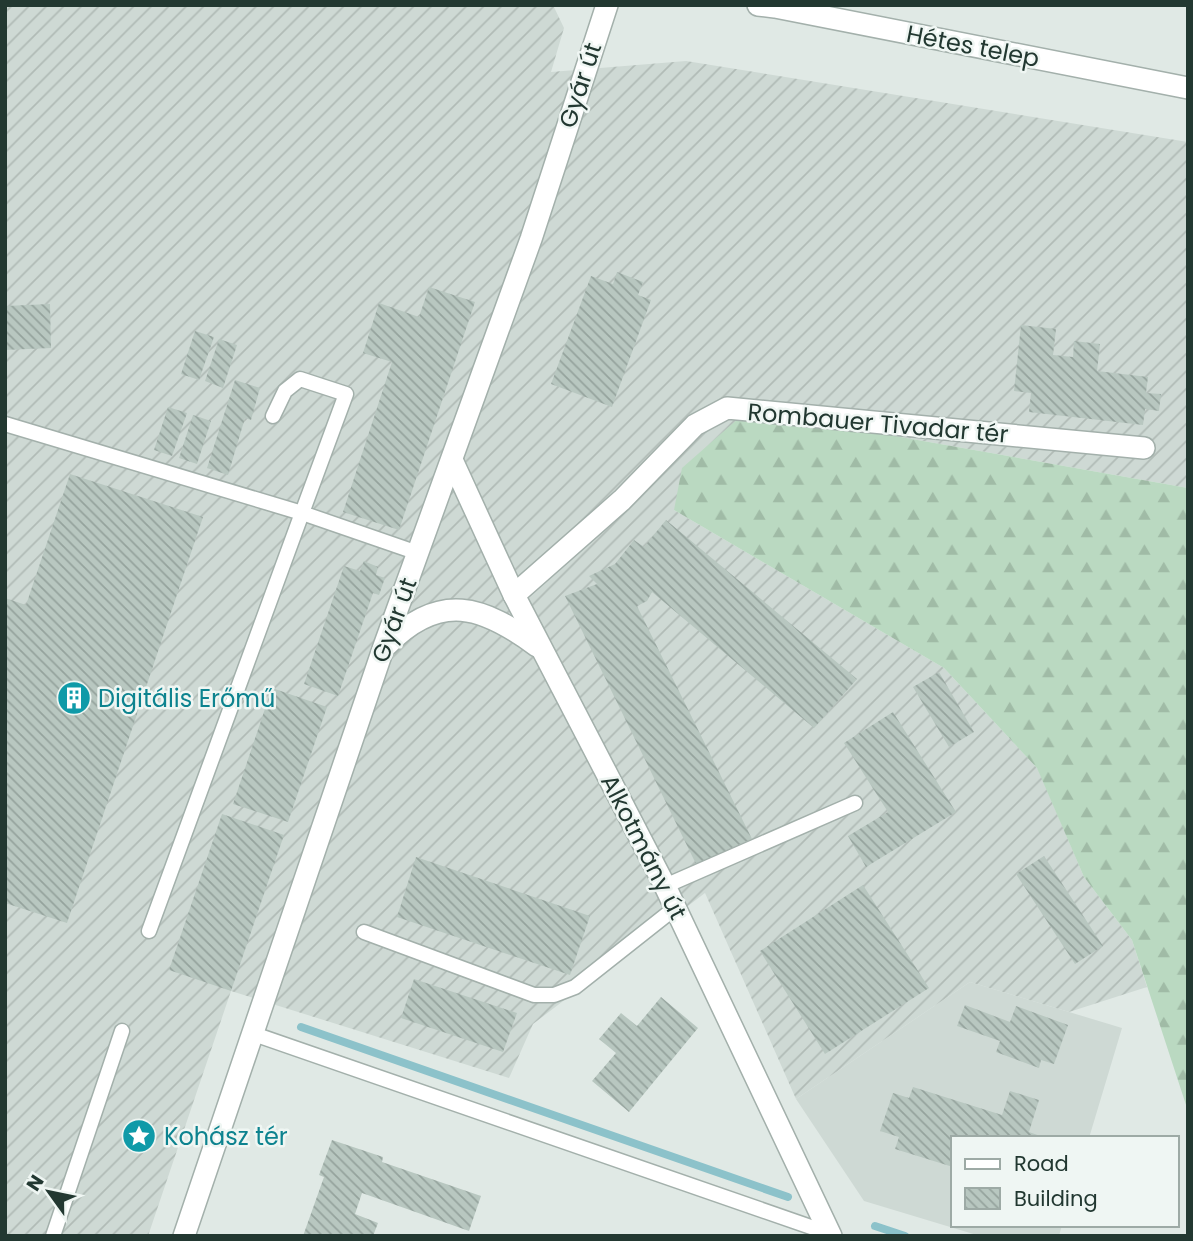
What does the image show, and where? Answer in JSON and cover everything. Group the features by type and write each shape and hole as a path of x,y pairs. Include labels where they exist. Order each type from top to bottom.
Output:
{"street":[{"name":"Gyár út","path":"184,1236 383,649 530,239 607,5"},
{"name":"Hétes telep","path":"758,5 1188,88"},
{"name":"Rombauer Tivadar tér","path":"514,595 622,500 695,425 727,408 1144,448"},
{"name":"Alkotmány út","path":"452,460 514,595 665,886 833,1235"},
{"path":"383,649 400,631 432,613 464,610 494,618 542,650"}],"lane":[{"path":"149,931 345,394 300,379 285,391 273,416"},
{"path":"5,424 302,513 418,553"},
{"path":"665,886 855,803"},
{"path":"364,932 534,995 554,995 575,987 675,908"},
{"path":"53,1236 122,1031"},
{"path":"251,1033 833,1235"}],"shaded area":[{"path":"5,5 553,5 564,28 551,72 686,61 1188,142 1188,488 748,410 674,510 944,668 1038,769 1084,877 1132,940 1147,987 1069,1012 970,982 796,1099 705,893 533,1024 509,1078 231,991 148,1236 5,1236"},
{"path":"970,982 1122,1028 1090,1136 951,1136 951,1227 1061,1227 1059,1236 980,1236 864,1201 796,1099"}],"green space":[{"path":"748,410 1188,488 1188,1111 1132,940 1084,877 1037,768 944,668 674,510 682,468"}],"building":[{"path":"617,272 643,282 638,295 651,300 612,407 551,384 591,276 613,284"},
{"path":"429,287 475,302 399,530 343,512 392,362 363,353 379,303 419,317"},
{"path":"50,304 51,348 5,350 5,306"},
{"path":"1021,325 1056,329 1053,355 1073,357 1074,341 1100,344 1097,371 1148,377 1146,393 1161,394 1159,411 1145,409 1143,425 1029,412 1031,393 1014,391"},
{"path":"195,331 214,337 199,380 181,374"},
{"path":"219,339 237,345 223,388 205,381"},
{"path":"235,380 260,388 251,420 245,418 228,475 207,468"},
{"path":"168,407 187,413 172,456 154,450"},
{"path":"193,415 211,421 197,464 179,458"},
{"name":"Digitális Erőmű","path":"70,474 203,517 67,923 5,903 5,598 26,605"},
{"path":"666,520 857,679 814,728 652,592 647,601 637,606 752,839 696,864 565,596 597,584 589,576 615,564 634,540 644,547"},
{"path":"364,561 378,567 376,575 385,578 379,595 373,593 338,696 304,684 344,566 360,571"},
{"path":"939,672 974,732 949,747 913,687"},
{"path":"272,688 327,707 288,822 233,804"},
{"path":"893,712 956,812 866,867 848,836 888,812 844,743"},
{"path":"222,814 284,835 231,991 169,970"},
{"path":"1044,856 1103,946 1075,964 1016,874"},
{"path":"416,857 590,916 570,975 397,917"},
{"path":"863,885 929,988 825,1054 760,951"},
{"path":"414,979 517,1013 503,1052 401,1018"},
{"path":"661,997 698,1028 629,1112 592,1081 616,1053 599,1039 621,1013 637,1026"},
{"path":"965,1005 1010,1022 1016,1006 1068,1025 1054,1064 1041,1060 1039,1068 996,1052 1000,1041 957,1026"},
{"path":"913,1087 1002,1115 1010,1091 1039,1100 1029,1132 1040,1136 951,1136 951,1166 895,1149 899,1137 880,1131 893,1093 909,1098"},
{"path":"332,1140 383,1157 382,1162 481,1196 469,1231 362,1193 355,1214 378,1223 373,1236 303,1236 324,1177 319,1175"}],"waterway":[{"path":"301,1027 788,1197"},
{"path":"875,1226 905,1236"}],"place":[{"name":"Digitális Erőmű","path":"74,698"},
{"name":"Kohász tér","path":"139,1136"}]}
